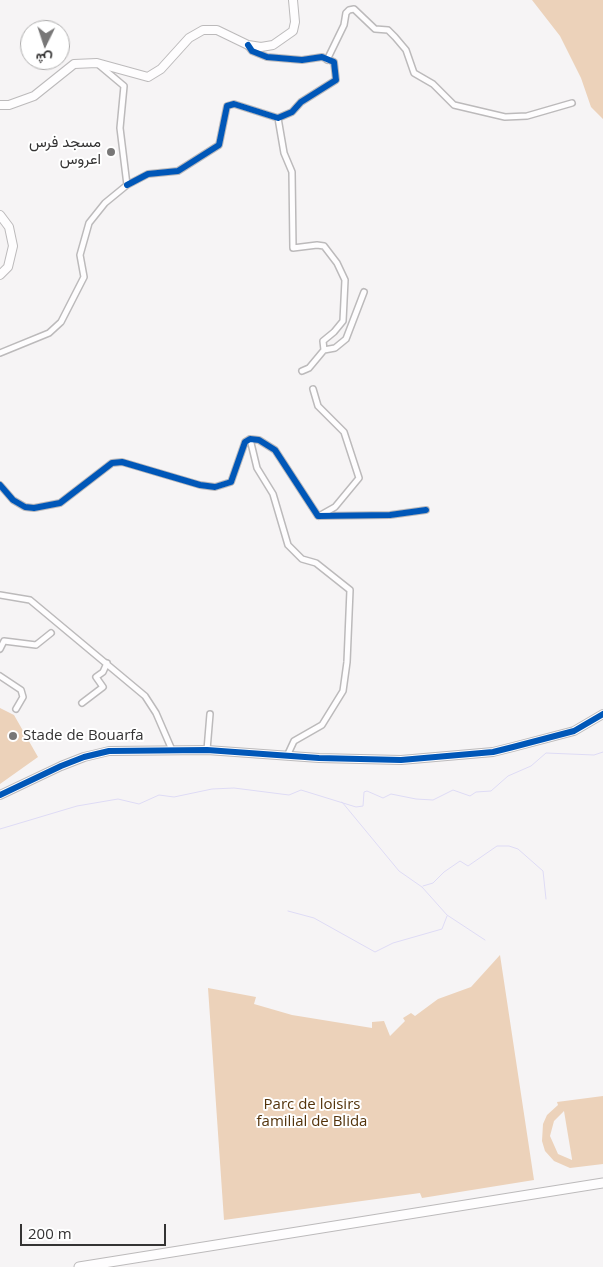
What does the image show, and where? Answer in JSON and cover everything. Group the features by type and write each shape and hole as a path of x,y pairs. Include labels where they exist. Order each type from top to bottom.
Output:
{"main road":[{"path":"79,1267 603,1185"},
{"path":"95,1267 603,1185"}],"street":[{"path":"0,105 9,105 34,96 74,64 97,63 148,77 161,69 189,38 202,30 217,30 248,45 261,47 273,45 293,31 296,15 293,0"},
{"path":"327,60 344,25 346,14 349,10 354,9 375,29 388,30 406,50 414,74 433,84 454,105 505,117 527,116 572,103"},
{"path":"0,354 49,332 61,322 84,277 80,255 89,223 104,203 127,185 148,174 178,171 219,145 227,106 234,104 278,118 292,112 301,102 336,80 334,62 322,57 302,60 267,57 252,50 248,45"},
{"path":"97,63 124,86 120,128 127,185"},
{"path":"278,118 284,153 292,172 293,248 317,244 324,246 337,263 345,280 343,320 334,332 323,341 324,350"},
{"path":"0,215 9,227 13,246 8,266 0,275"},
{"path":"302,371 309,368 324,350 335,348 346,339 364,292"},
{"path":"313,389 318,406 344,432 359,478 335,507 318,516"},
{"path":"0,485 13,500 25,507 34,508 60,503 112,463 122,462 200,485 215,487 231,482 245,442 250,439 259,440 275,450 318,516"},
{"path":"250,439 257,468 272,494 288,545 302,559 316,563 350,590 347,662 343,691 322,725 294,741 287,756"},
{"path":"318,516 390,515 426,510"},
{"path":"0,595 30,600 145,696 156,713 172,750"},
{"path":"0,649 4,641 36,645 51,633"},
{"path":"82,703 103,687 96,677 107,663"},
{"path":"0,676 22,690 23,697 16,709"},
{"path":"207,750 210,714"},
{"path":"0,795 24,782 84,757 109,751 207,750 287,756 401,760 493,752 574,731 603,714"}],"green space":[{"path":"532,0 603,0 603,119 591,107 581,78 560,36"},
{"name":"Stade de Bouarfa","path":"0,708 14,715 38,757 0,784"},
{"name":"Parc de loisirs familial de Blida","path":"500,955 534,1180 422,1198 420,1193 224,1220 208,988 256,997 254,1004 292,1015 372,1028 372,1022 384,1021 390,1036 405,1021 403,1018 411,1013 415,1016 438,999 471,987"},
{"path":"603,1096 603,1164 570,1168 554,1161 545,1151 542,1141 543,1124 547,1115 558,1105 557,1102","holes":["564,1111 572,1160 558,1154 550,1136 554,1121"]}],"waterway":[{"path":"0,829 77,806 118,799 139,804 159,795 174,797 212,789 234,788 289,795 301,790 356,807 363,806 364,792 367,791 383,798 391,794 433,800 453,790 470,796 476,792 491,791 508,776 531,766 546,753 594,755 603,752"},
{"path":"342,802 399,871 422,887 447,915 485,940"},
{"path":"423,886 433,883 444,872 460,861 468,866 497,846 509,846 518,849 543,871 546,899"},
{"path":"288,911 314,918 375,952 393,943 442,929 447,916"}],"cycle path":[{"path":"127,185 148,174 178,171 219,145 227,106 234,104 278,118 292,112 301,102 336,80 334,62 322,57 302,60 267,57 252,51 248,45"},
{"path":"0,485 13,500 25,507 34,508 60,503 112,463 122,462 200,485 215,487 231,482 245,442 250,439 259,440 275,450 318,516 390,515 426,510"},
{"path":"0,795 61,766 84,757 109,751 207,750 319,758 401,760 493,752 574,731 603,714"}],"place":[{"name":"مسجد فرس اعروس","path":"111,152"},
{"name":"Stade de Bouarfa","path":"13,736"}]}
